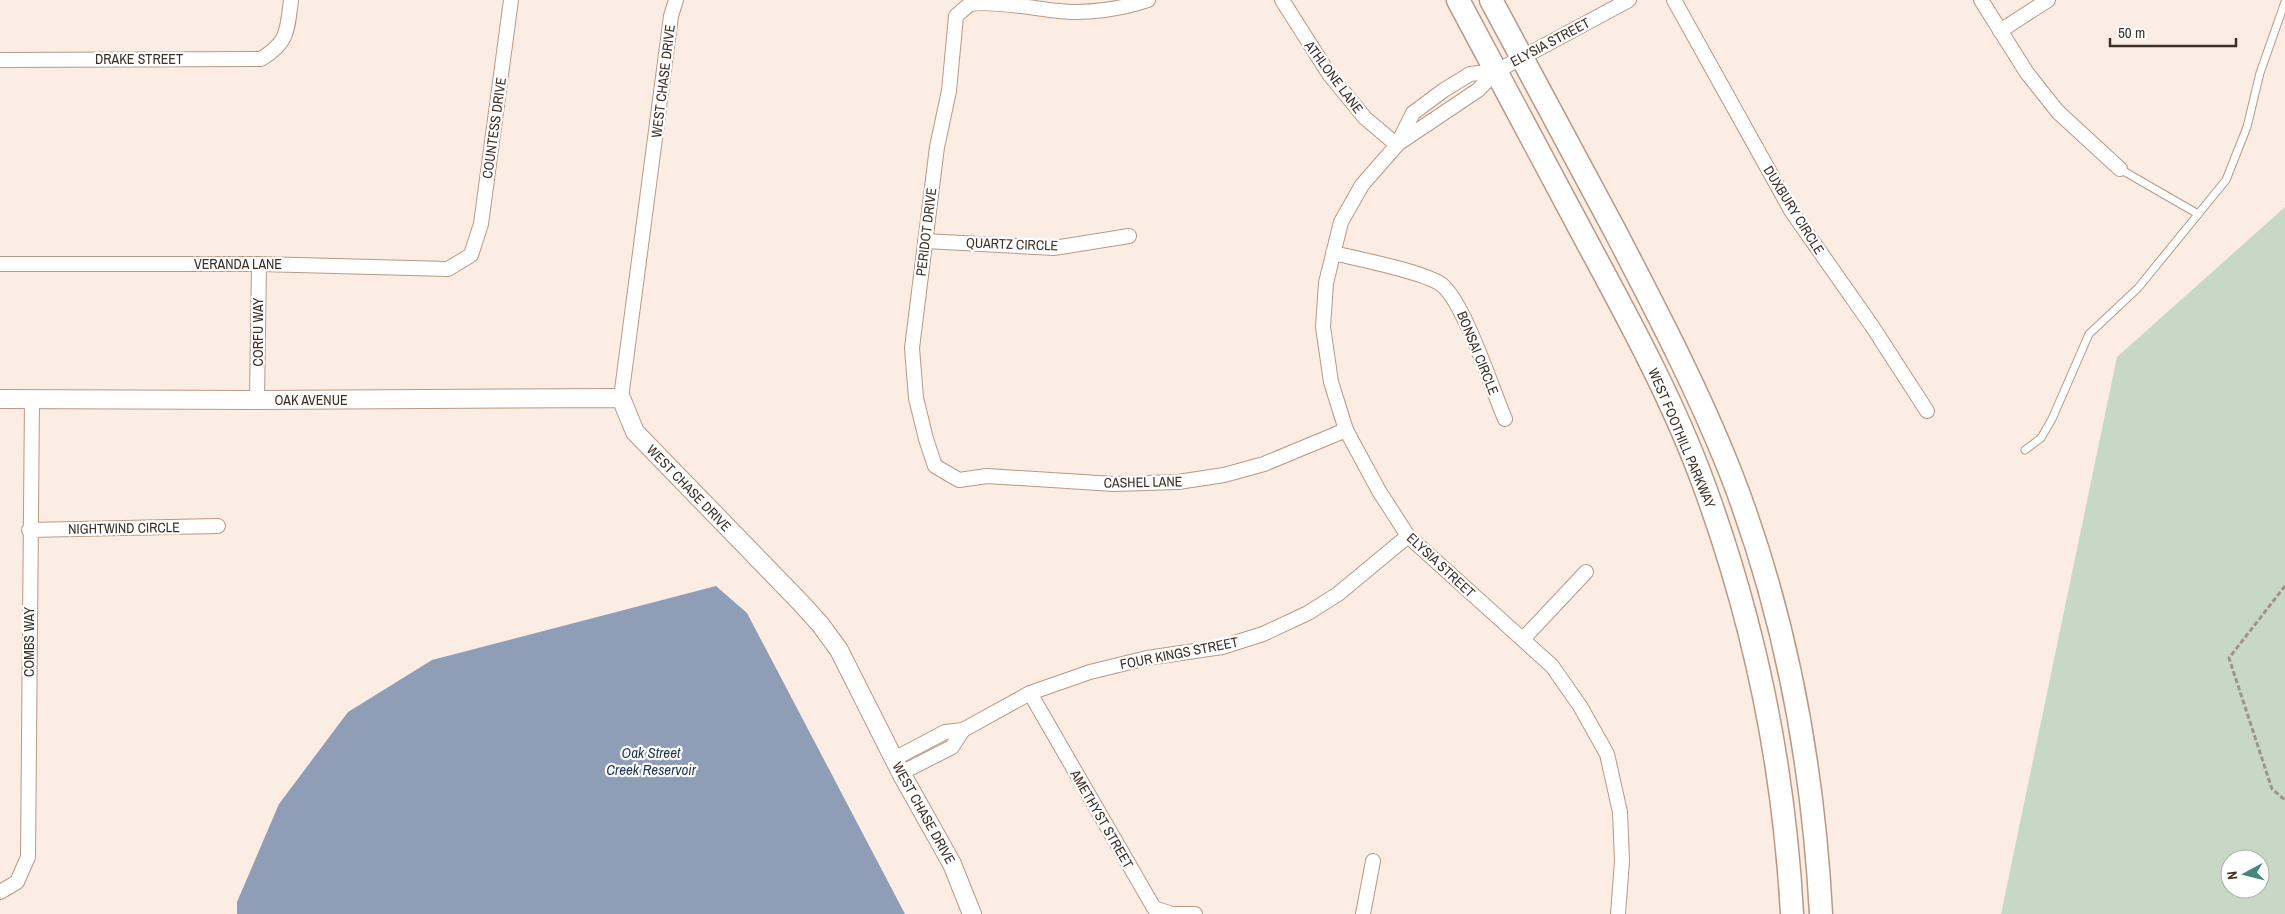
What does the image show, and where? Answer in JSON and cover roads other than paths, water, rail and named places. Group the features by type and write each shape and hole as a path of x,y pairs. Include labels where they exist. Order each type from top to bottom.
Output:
{"main road":[{"name":"WEST FOOTHILL PARKWAY","path":"1458,0 1640,340 1704,483 1734,571 1763,684 1781,790 1789,857 1792,914"},
{"path":"1491,0 1665,326 1700,399 1731,474 1758,553 1782,635 1800,720 1818,861 1820,914"}],"street":[{"name":"DRAKE STREET","path":"0,60 261,59 276,50 287,33 291,0"},
{"name":"COUNTESS DRIVE","path":"471,255 481,224 511,0"},
{"name":"WEST CHASE DRIVE","path":"676,0 671,16 621,398 634,432 820,624 839,650 897,766 952,864 972,914"},
{"name":"PERIDOT DRIVE","path":"936,466 926,439 916,398 912,348 937,148 948,91 956,16 972,4 995,1 1061,11 1099,10 1136,4 1148,0"},
{"name":"ATHLONE LANE","path":"1282,0 1329,74 1365,118 1396,145"},
{"name":"ELYSIA STREET","path":"1618,914 1622,862 1620,812 1607,754 1580,706 1552,666 1408,536 1379,491 1346,430 1331,382 1323,327 1326,283 1341,222 1362,185 1396,145 1413,113 1470,74 1497,71 1629,0"},
{"name":"DUXBURY CIRCLE","path":"1674,0 1792,212 1872,326 1927,411"},
{"path":"1981,0 2026,73 2058,112 2120,169"},
{"path":"2000,31 2048,0"},
{"name":"QUARTZ CIRCLE","path":"925,241 1054,248 1129,236"},
{"name":"BONSAI CIRCLE","path":"1333,253 1426,276 1442,285 1457,302 1505,419"},
{"name":"VERANDA LANE","path":"0,264 258,264 448,269 471,255"},
{"name":"CORFU WAY","path":"258,264 258,400"},
{"name":"OAK AVENUE","path":"0,399 621,398"},
{"name":"COMBS WAY","path":"0,892 17,882 28,857 29,530 32,399"},
{"name":"CASHEL LANE","path":"936,466 959,480 987,476 1114,484 1178,482 1224,475 1264,464 1346,430"},
{"name":"NIGHTWIND CIRCLE","path":"29,530 218,526"},
{"name":"FOUR KINGS STREET","path":"897,766 945,732 962,730 1030,693 1090,672 1147,658 1222,647 1263,634 1308,613 1338,594 1408,536"},
{"path":"1523,639 1586,572"},
{"name":"AMETHYST STREET","path":"1030,693 1154,908 1172,914 1195,914"},
{"path":"1363,914 1373,861"}],"lane":[{"path":"2025,450 2041,438 2052,419 2089,334 2138,288 2226,180 2247,127 2260,73 2285,2"},
{"path":"2120,169 2198,214"}],"water":[{"name":"Oak Street Creek Reservoir","path":"716,586 747,613 905,914 237,914 237,902 279,804 348,712 432,660"}]}
